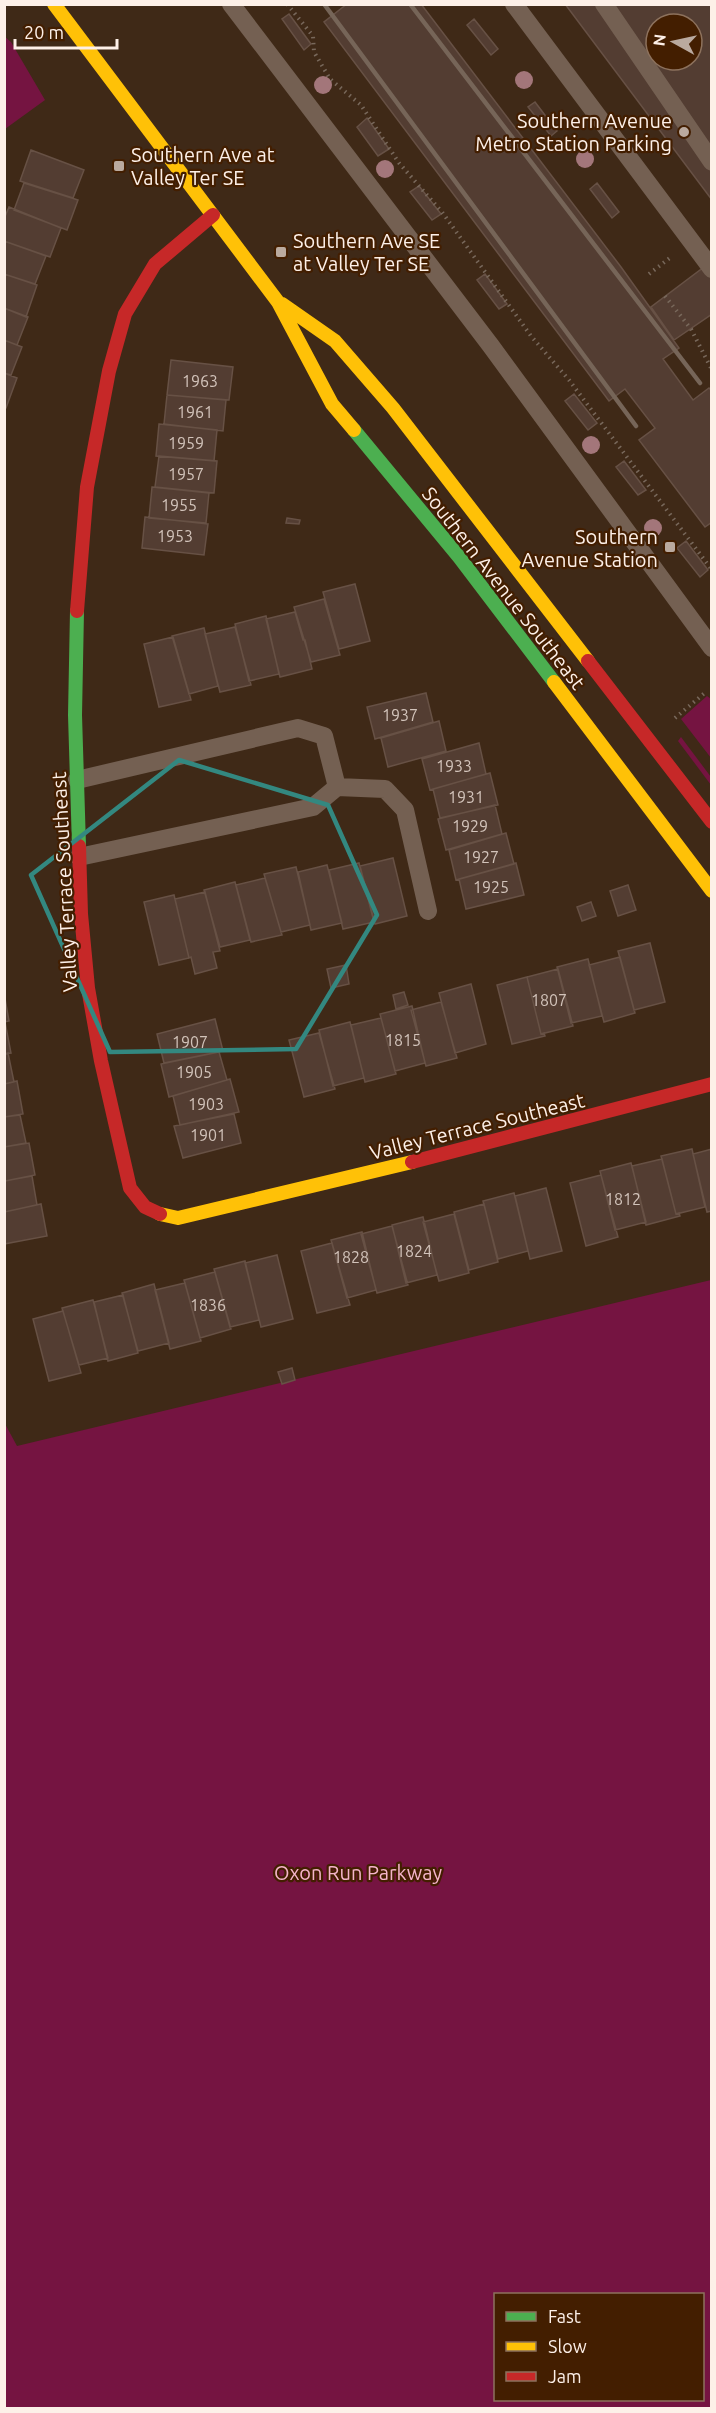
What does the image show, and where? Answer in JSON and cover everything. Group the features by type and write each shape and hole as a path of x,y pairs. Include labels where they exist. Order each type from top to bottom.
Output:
{"main road":[{"name":"Southern Avenue Southeast","path":"54,4 278,302 332,404 459,557 711,891"},
{"name":"Valley Terrace Southeast","path":"213,215 155,264 125,314 109,371 87,487 77,599 79,857 88,988 106,1088 130,1188 145,1207 155,1213 178,1218 314,1187 618,1110 711,1083"},
{"name":"Southern Avenue Southeast","path":"278,302 335,341 393,408 711,822"}],"lane":[{"path":"231,4 491,346 711,648"},
{"path":"514,4 711,269"},
{"path":"604,4 711,162"},
{"path":"77,780 298,728 324,736 337,787"},
{"path":"79,857 313,807 337,787 385,789 405,810 428,911"}],"path":[{"path":"287,4 313,36 314,52 330,79 361,105 399,163 442,212 531,336 569,380 711,570"},
{"path":"649,274 671,257"},
{"path":"665,296 691,329 711,370"},
{"path":"674,719 707,691"}],"highlighted area":[{"path":"179,760 328,805 377,915 296,1049 110,1052 31,875"}],"green space":[{"path":"4,36 11,42 45,100 5,129"},
{"path":"707,696 711,699 711,758 681,719"},
{"path":"681,737 711,777 711,785 678,741"},
{"name":"Oxon Run Parkway","path":"711,1280 711,2408 5,2408 4,1422 17,1446"}],"building":[{"path":"347,4 421,4 621,267 679,348 663,359 693,400 709,388 712,391 712,522 705,527 639,440 655,428 625,389 609,401 324,22"},
{"name":"Southern Avenue Metro Station Parking","path":"565,4 712,4 712,200"},
{"path":"289,14 311,44 304,50 282,19"},
{"path":"474,19 498,49 491,55 467,25"},
{"path":"535,102 557,131 551,136 528,107"},
{"path":"367,118 389,149 378,156 357,127"},
{"path":"31,150 84,170 73,198 20,181"},
{"path":"24,183 78,200 67,230 14,210"},
{"path":"597,183 619,212 612,218 590,189"},
{"path":"419,186 441,214 432,220 410,192"},
{"path":"9,207 61,228 50,257 4,241 4,219"},
{"path":"4,241 46,256 35,284 4,274"},
{"path":"712,261 712,314 674,340 651,307"},
{"path":"4,274 37,285 26,317 4,308"},
{"path":"485,274 507,304 499,309 477,280"},
{"path":"4,308 28,317 17,345 4,340"},
{"path":"4,340 22,347 11,375 4,373"},
{"path":"171,360 233,367 229,400 167,395"},
{"path":"4,373 17,378 6,408 4,408"},
{"path":"574,394 597,423 588,430 565,401"},
{"path":"167,395 226,400 223,431 164,424"},
{"path":"159,424 217,430 214,461 156,456"},
{"path":"159,456 217,461 214,493 155,487"},
{"path":"624,461 646,490 638,495 616,467"},
{"path":"152,487 209,493 206,523 149,518"},
{"path":"145,517 208,524 204,555 142,548"},
{"path":"287,518 300,520 299,524 286,523"},
{"path":"686,541 708,570 700,577 677,548"},
{"path":"355,584 370,641 339,649 323,592"},
{"path":"324,599 340,655 311,662 294,607"},
{"path":"295,612 312,669 280,677 266,619"},
{"path":"266,616 279,674 249,681 235,624"},
{"path":"235,627 251,685 220,692 205,634"},
{"path":"204,628 218,686 189,694 172,636"},
{"path":"173,637 191,700 159,707 144,644"},
{"path":"426,693 433,722 375,739 367,707"},
{"path":"439,721 446,751 388,767 381,738"},
{"path":"479,743 486,774 430,790 422,759"},
{"path":"490,773 498,805 440,818 433,789"},
{"path":"495,805 502,834 446,850 438,819"},
{"path":"506,833 514,864 456,880 449,850"},
{"path":"393,858 407,916 375,924 360,866"},
{"path":"359,863 374,922 343,929 329,870"},
{"path":"516,863 524,895 466,909 459,879"},
{"path":"327,865 342,923 311,930 298,872"},
{"path":"296,867 310,925 281,932 264,874"},
{"path":"265,878 282,935 251,942 236,885"},
{"path":"235,882 250,940 220,947 204,890"},
{"path":"628,885 636,910 618,916 610,891"},
{"path":"205,892 220,951 213,952 217,968 195,974 175,899"},
{"path":"174,895 189,958 159,965 144,902"},
{"path":"591,902 596,916 582,921 577,907"},
{"path":"650,943 665,1002 634,1010 618,951"},
{"path":"620,957 635,1013 604,1022 589,965"},
{"path":"588,959 602,1016 571,1023 557,967"},
{"path":"346,965 349,984 331,988 327,969"},
{"path":"558,969 573,1026 541,1034 527,977"},
{"path":"527,977 541,1034 544,1033 545,1036 512,1044 497,985"},
{"path":"471,984 486,1044 455,1053 439,993"},
{"path":"404,992 408,1005 396,1009 393,995"},
{"path":"4,993 9,1021 4,1022"},
{"path":"441,1002 457,1058 426,1066 411,1010"},
{"path":"412,1006 425,1063 395,1071 380,1014"},
{"path":"381,1018 396,1074 365,1082 351,1025"},
{"path":"215,1019 223,1051 164,1063 157,1034"},
{"path":"4,1022 11,1053 4,1054"},
{"path":"350,1022 364,1078 333,1086 319,1030"},
{"path":"319,1033 335,1089 304,1097 289,1040"},
{"path":"219,1052 227,1080 169,1097 161,1064"},
{"path":"8,1053 14,1082 4,1084 4,1054"},
{"path":"230,1079 239,1112 180,1125 173,1096"},
{"path":"17,1081 23,1114 4,1117 4,1084"},
{"path":"234,1114 241,1143 183,1158 174,1126"},
{"path":"20,1115 26,1143 4,1147 4,1117"},
{"path":"29,1143 35,1175 5,1181 4,1147"},
{"path":"692,1149 705,1207 676,1214 661,1156"},
{"path":"712,1149 712,1211 707,1212 693,1154"},
{"path":"662,1159 676,1214 679,1213 680,1216 646,1225 632,1166"},
{"path":"631,1163 646,1222 615,1230 600,1171"},
{"path":"601,1175 618,1237 586,1246 570,1183"},
{"path":"32,1176 37,1205 4,1212 4,1179 5,1181"},
{"path":"546,1188 562,1251 530,1259 515,1196"},
{"path":"514,1193 528,1251 498,1259 483,1201"},
{"path":"41,1204 47,1236 4,1244 4,1212"},
{"path":"484,1204 498,1262 469,1270 454,1212"},
{"path":"454,1214 469,1273 439,1281 423,1222"},
{"path":"423,1217 437,1275 406,1283 392,1225"},
{"path":"392,1226 408,1285 377,1293 361,1234"},
{"path":"362,1232 376,1290 347,1298 331,1240"},
{"path":"332,1243 350,1305 317,1313 301,1251"},
{"path":"277,1255 293,1319 261,1327 245,1263"},
{"path":"245,1261 259,1320 230,1327 214,1269"},
{"path":"215,1272 231,1329 200,1338 184,1280"},
{"path":"185,1283 201,1341 170,1349 155,1290"},
{"path":"154,1284 169,1343 138,1351 122,1293"},
{"path":"123,1295 138,1353 108,1361 94,1302"},
{"path":"93,1300 108,1358 79,1365 62,1308"},
{"path":"63,1311 81,1373 49,1381 33,1319"},
{"path":"292,1368 295,1380 282,1384 278,1372"}],"railway":[{"path":"324,4 636,426"},
{"path":"410,4 700,383"}],"traffic: fast":[{"path":"354,430 459,557 554,682"},
{"path":"77,611 75,715 79,846"}],"traffic: slow":[{"path":"54,4 278,302 332,404 354,430"},
{"path":"282,304 335,341 393,408 588,661"},
{"path":"554,682 712,891"},
{"path":"160,1214 178,1218 412,1162"}],"traffic: jam":[{"path":"77,611 87,487 109,371 125,314 155,264 213,215"},
{"path":"588,661 712,822"},
{"path":"79,846 81,914 88,988 101,1061 130,1188 145,1207 160,1214"},
{"path":"412,1162 712,1084"}],"place":[{"name":"Southern Avenue Metro Station Parking","path":"684,132"},
{"name":"Southern Ave at Valley Ter SE","path":"119,166"},
{"name":"Southern Ave SE at Valley Ter SE","path":"281,252"},
{"name":"Southern Avenue Station","path":"670,547"}]}
